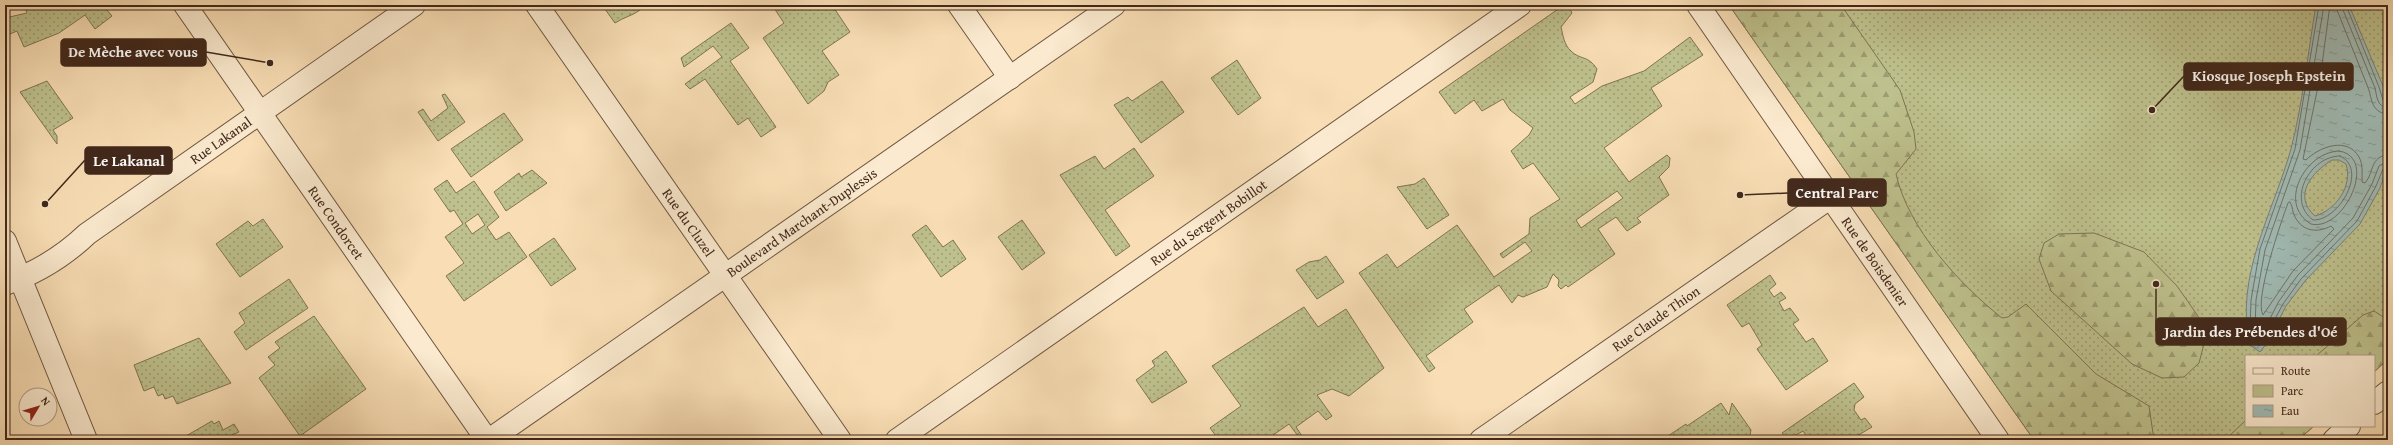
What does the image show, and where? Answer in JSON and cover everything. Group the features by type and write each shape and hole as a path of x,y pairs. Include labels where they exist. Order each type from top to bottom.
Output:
{"street":[{"name":"Rue Condorcet","path":"185,5 488,440"},
{"name":"Rue Lakanal","path":"13,282 67,252 87,234 414,5"},
{"name":"Rue du Cluzel","path":"537,5 840,440"},
{"path":"959,5 1010,78"},
{"name":"Boulevard Marchant-Duplessis","path":"488,440 1114,5"},
{"name":"Rue du Sergent Bobillot","path":"897,440 1520,5"},
{"name":"Rue de Boisdenier","path":"1698,5 1998,440"},
{"name":"Rue Claude Thion","path":"1481,440 1831,197"},
{"path":"5,241 13,282 86,440"},
{"path":"2375,402 2388,392"},
{"path":"2334,440 2348,427"}],"green space":[{"path":"24,5 109,5 107,10 112,16 95,29 85,15 59,33 24,47 17,31 5,36 5,18 27,13"},
{"path":"602,5 636,5 640,10 615,23"},
{"path":"772,5 832,5 850,32 822,51 839,75 828,82 824,91 808,104 763,38 784,23"},
{"path":"1564,5 1568,5 1572,13 1561,27 1567,46 1574,54 1587,60 1597,69 1593,82 1570,97 1575,104 1602,86 1644,71 1690,37 1703,55 1651,88 1662,106 1604,148 1629,182 1667,155 1670,158 1669,167 1659,177 1669,195 1637,218 1641,222 1627,231 1616,217 1598,229 1615,254 1568,287 1566,285 1561,289 1558,286 1559,280 1553,274 1547,287 1523,297 1518,295 1512,303 1499,285 1464,309 1473,322 1426,356 1435,368 1429,372 1359,273 1387,254 1397,268 1457,225 1494,277 1532,251 1525,242 1503,258 1500,254 1529,234 1530,218 1560,199 1533,163 1523,169 1511,151 1529,135 1533,128 1510,110 1503,99 1482,111 1474,100 1455,114 1439,92","holes":["1617,191 1623,198 1581,228 1576,220"]},
{"path":"1729,5 2388,5 2388,359 2375,371 2375,355 2245,355 2245,427 2313,427 2298,440 2034,440"},
{"path":"1729,5 1841,5 1900,90 1914,132 1916,149 1896,174 1902,194 1912,214 1923,234 1937,254 1969,289 2002,318 2008,317 2026,304 2096,374 2149,406 2154,440 2034,440"},
{"path":"731,23 749,48 730,61 776,127 761,137 748,118 738,125 705,79 690,89 685,84 722,57 713,46 684,67 681,58"},
{"path":"1237,60 1261,98 1238,115 1211,78"},
{"path":"47,81 73,118 53,130 57,136 57,144 20,92"},
{"path":"1162,81 1184,112 1141,143 1114,105 1128,97 1132,101"},
{"path":"445,94 465,122 438,141 418,112 423,109 431,121 448,108 442,95"},
{"path":"504,113 523,140 471,177 451,149"},
{"path":"1134,148 1154,176 1105,210 1130,246 1116,256 1060,175 1095,156 1104,169"},
{"path":"532,170 547,183 506,211 494,192 519,173 521,177"},
{"path":"1424,178 1449,215 1427,229 1397,187 1415,184"},
{"path":"447,180 456,193 474,181 499,217 487,227 496,240 509,232 527,257 464,301 446,276 464,263 445,237 463,224 454,210 450,212 434,189","holes":["478,214 485,225 472,234 465,223"]},
{"path":"263,219 283,247 240,277 216,244 248,221 253,226"},
{"path":"1022,220 1045,253 1022,270 998,237"},
{"path":"926,225 943,247 953,240 966,259 941,277 912,235"},
{"path":"2094,233 2144,252 2177,286 2198,316 2204,344 2199,363 2184,377 2162,378 2132,364 2051,291 2039,259 2044,243 2059,234"},
{"path":"554,238 576,269 551,286 529,255"},
{"path":"1326,256 1344,282 1317,299 1296,270 1309,262 1320,260"},
{"path":"1770,275 1776,284 1769,290 1774,297 1781,292 1786,298 1779,302 1784,311 1790,308 1799,320 1793,324 1806,342 1813,338 1828,361 1786,390 1757,349 1762,345 1749,323 1742,327 1727,305"},
{"path":"289,279 308,308 246,350 234,332 245,323 239,313"},
{"path":"1304,307 1318,327 1346,309 1384,368 1349,396 1332,389 1317,395 1332,416 1326,420 1318,411 1296,427 1304,439 1301,440 1289,424 1266,440 1219,440 1210,428 1241,406 1212,366"},
{"path":"2374,311 2388,320 2388,359 2375,371 2375,355 2317,355 2363,315"},
{"path":"314,316 366,389 300,436 259,378 275,365 268,357 280,348 275,342"},
{"path":"199,338 231,383 177,404 173,396 165,399 163,394 158,396 154,387 144,391 134,365"},
{"path":"1166,351 1187,382 1152,403 1136,380 1155,366 1152,361"},
{"path":"1854,383 1864,397 1855,404 1854,410 1861,420 1865,418 1872,427 1850,440 1809,440 1803,431 1787,440 1782,433"},
{"path":"1721,403 1729,415 1732,403 1751,430 1749,440 1662,440 1686,424 1687,426"},
{"path":"212,421 214,424 219,421 223,430 234,424 239,432 220,440 179,440"},
{"path":"2245,421 2245,427 2313,427 2298,440 2225,440"}],"water":[{"path":"2316,5 2349,5 2383,86 2388,107 2388,165 2380,188 2360,224 2305,281 2286,306 2267,343 2260,352 2250,345 2246,320 2247,295 2251,270 2291,149 2302,95","holes":["2332,160 2339,160 2346,164 2348,172 2345,189 2336,203 2323,213 2315,216 2308,208 2305,200 2307,185 2325,165"]}],"place":[{"name":"De Mèche avec vous","path":"270,63"},
{"name":"Kiosque Joseph Epstein","path":"2152,110"},
{"name":"Central Parc","path":"1740,195"},
{"name":"Le Lakanal","path":"45,204"},
{"name":"Jardin des Prébendes d'Oé","path":"2156,284"}]}
